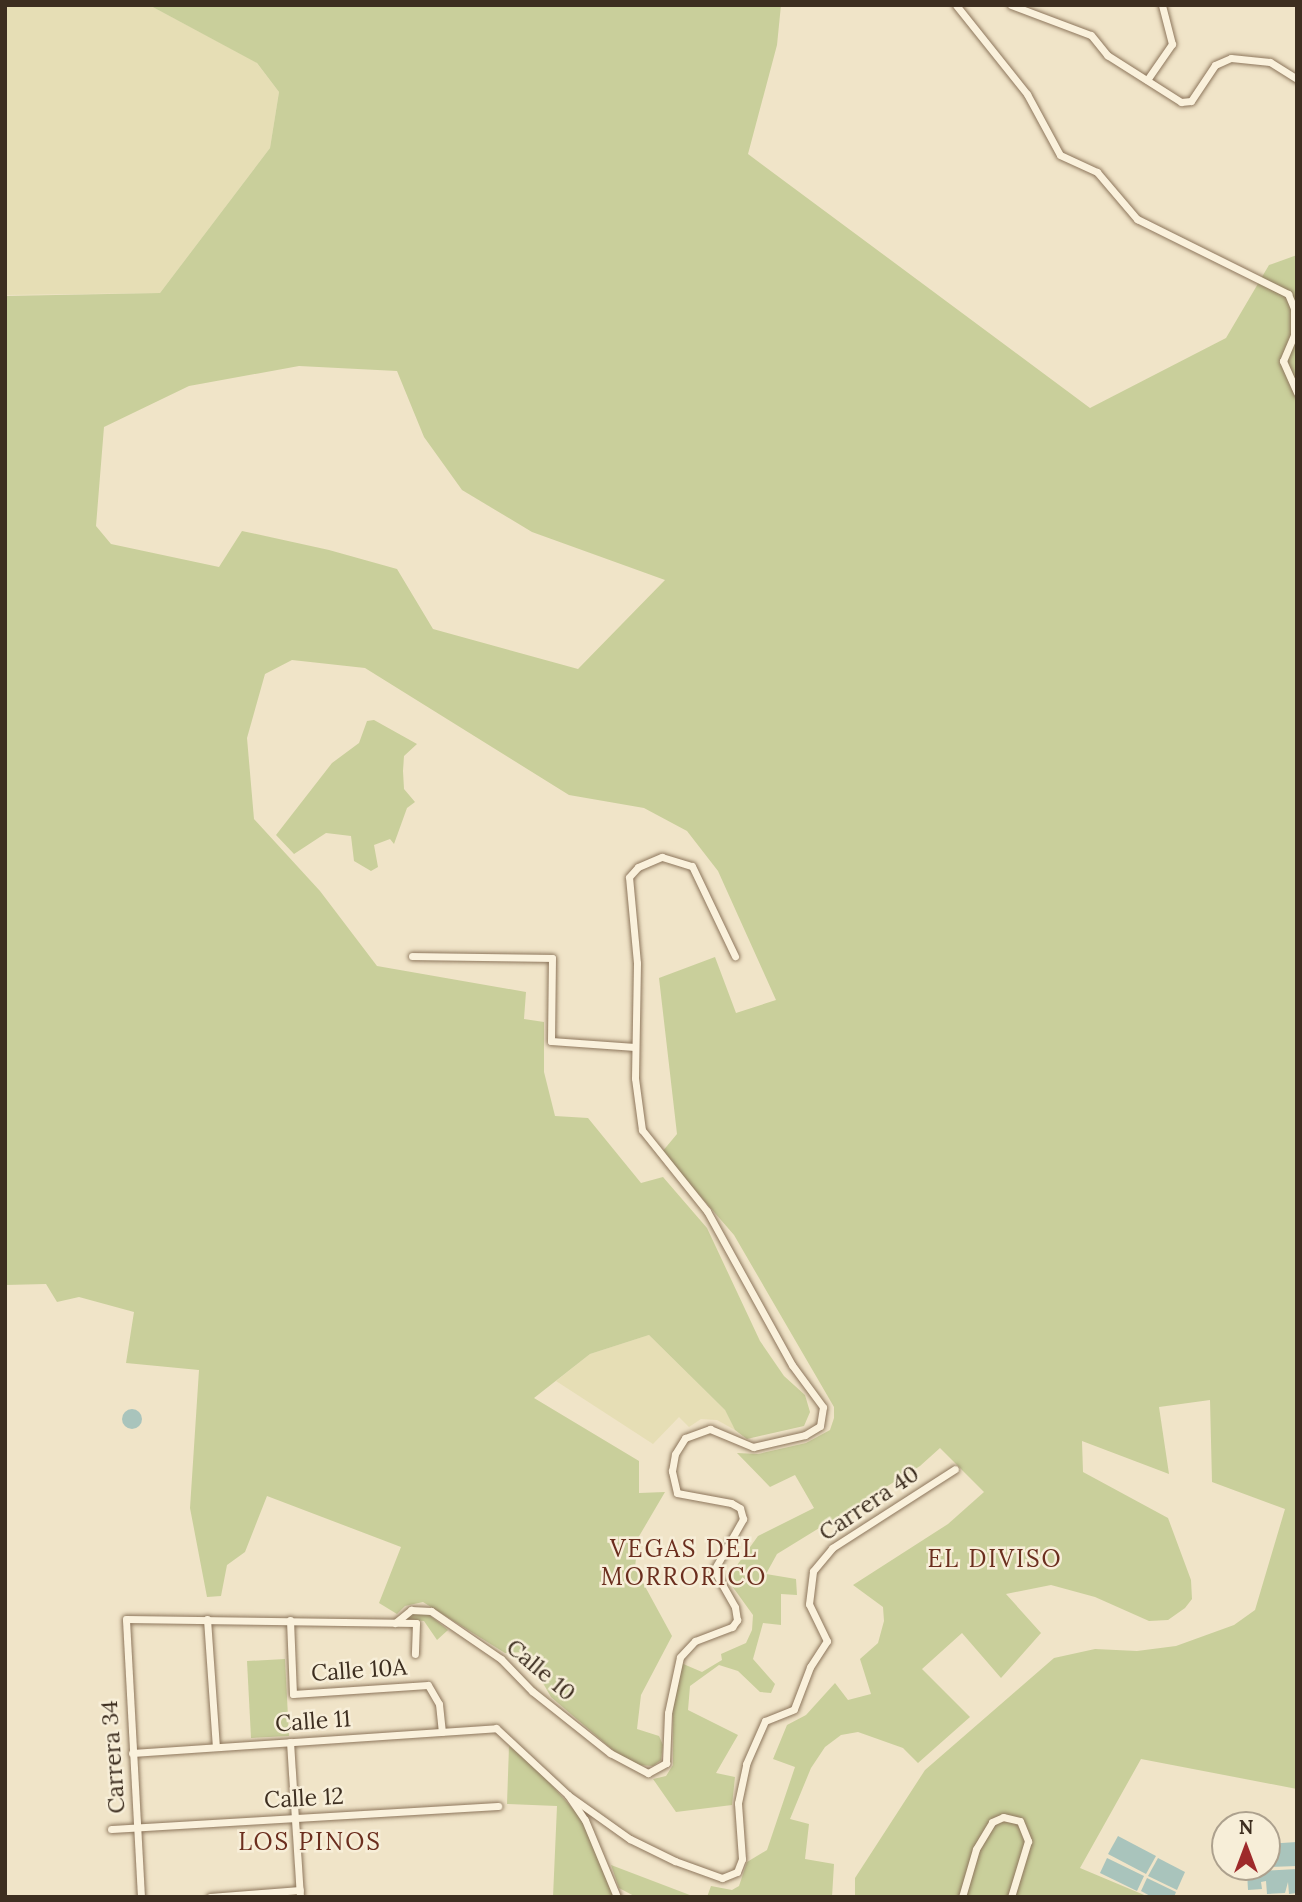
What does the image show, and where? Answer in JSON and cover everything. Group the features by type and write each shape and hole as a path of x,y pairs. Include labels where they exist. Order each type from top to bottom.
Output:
{"street":[{"path":"956,5 1027,94 1060,155 1097,172 1137,219 1288,294 1294,308 1294,335 1283,361 1297,393"},
{"path":"1011,5 1091,35 1107,55 1181,102 1191,101 1215,65 1231,58 1270,62 1297,79"},
{"path":"1147,80 1172,44 1162,5"},
{"path":"412,956 552,958 551,1041 635,1047 637,963 629,877 638,867 662,857 692,866 736,956"},
{"name":"Calle 10","path":"395,1623 411,1610 431,1611 501,1659 531,1691 610,1753 648,1773 662,1769 669,1753 668,1713 680,1657 695,1641 732,1627 737,1620 735,1607 714,1570 743,1518 740,1508 731,1503 677,1493 672,1471 675,1454 685,1438 710,1429 744,1446 805,1435 823,1418 821,1400 792,1365 707,1211 642,1130 637,1108 635,1047"},
{"name":"Carrera 40","path":"568,1796 630,1839 675,1861 722,1878 737,1872 742,1859 738,1803 746,1764 765,1721 794,1709 810,1667 827,1641 809,1604 813,1571 832,1548 955,1469"},
{"name":"Calle 10","path":"130,1617 415,1623 415,1654"},
{"name":"Carrera 34","path":"130,1617 124,1630 141,1897"},
{"path":"207,1619 216,1747"},
{"name":"Calle 10A","path":"290,1620 293,1694 428,1685 439,1704 442,1732"},
{"name":"Calle 11","path":"132,1753 496,1728 568,1796"},
{"path":"210,1897 300,1894 290,1742"},
{"path":"568,1796 585,1820 617,1897"},
{"name":"Calle 12","path":"111,1829 499,1806"},
{"path":"962,1897 976,1849 992,1822 1003,1817 1020,1821 1028,1840 1011,1897"}],"shaded area":[{"path":"5,5 149,5 256,62 279,92 270,148 160,293 5,295"},
{"path":"649,1335 725,1410 735,1430 717,1420 701,1419 689,1427 679,1417 653,1444 556,1381 590,1354"}],"green space":[{"path":"149,5 781,5 777,45 748,154 1090,408 1226,338 1269,265 1297,255 1297,1789 1141,1759 1080,1868 1149,1897 855,1897 855,1878 925,1770 1054,1658 1095,1649 1137,1651 1176,1646 1234,1625 1255,1610 1285,1509 1212,1482 1210,1400 1159,1407 1169,1474 1082,1441 1083,1472 1168,1518 1191,1580 1192,1599 1185,1608 1168,1620 1149,1621 1095,1597 1051,1585 1006,1594 1041,1633 1001,1678 962,1633 922,1669 970,1717 918,1763 903,1748 858,1732 841,1735 825,1747 811,1768 790,1819 809,1824 805,1859 834,1864 832,1897 707,1897 711,1886 732,1890 739,1886 747,1862 767,1850 795,1767 773,1759 787,1725 806,1715 835,1683 848,1700 871,1694 860,1659 878,1643 884,1621 883,1607 853,1585 948,1524 984,1492 940,1448 920,1466 777,1554 766,1574 796,1579 797,1595 781,1594 781,1625 763,1623 753,1659 775,1684 771,1693 760,1692 738,1671 719,1665 690,1686 688,1710 738,1735 716,1773 735,1777 732,1805 676,1812 653,1779 666,1776 673,1765 673,1706 681,1663 702,1672 722,1660 721,1654 746,1643 752,1630 753,1615 732,1586 730,1575 758,1536 814,1508 795,1475 770,1487 737,1453 758,1454 806,1443 830,1430 834,1418 834,1407 734,1235 662,1152 677,1134 659,978 715,957 736,1013 776,1000 718,871 687,831 644,808 569,795 365,668 292,660 265,674 247,738 254,819 320,891 377,966 526,992 524,1019 544,1022 544,1072 555,1116 588,1118 641,1183 663,1177 707,1228 760,1341 784,1376 805,1395 810,1412 804,1426 747,1439 735,1430 725,1410 649,1335 590,1354 534,1398 639,1461 639,1493 665,1492 638,1538 635,1568 672,1636 641,1695 637,1729 659,1736 663,1745 661,1760 653,1766 639,1765 614,1751 551,1697 525,1652 505,1653 423,1602 405,1606 397,1614 379,1603 401,1547 267,1496 245,1552 227,1565 221,1596 207,1597 190,1508 199,1370 126,1363 134,1312 79,1297 57,1302 46,1284 5,1285 5,296 160,293 270,148 279,92 257,63","holes":["299,366 397,371 424,437 462,490 532,532 665,580 578,669 433,629 397,569 329,550 242,531 219,567 111,544 96,526 104,427 189,386"]},
{"path":"374,720 417,744 404,756 403,771 404,789 415,802 407,808 394,844 390,839 374,845 378,867 371,871 354,861 351,836 326,833 294,854 276,835 332,763 359,743 367,721"},
{"path":"414,1613 427,1613 448,1630 437,1640 424,1621 407,1619"},
{"path":"285,1659 289,1736 251,1738 247,1661"},
{"path":"509,1746 540,1772 583,1820 614,1897 553,1897 557,1806 507,1804"},
{"path":"611,1865 695,1897 636,1897 619,1888"}],"water":[{"path":"132,1409 139,1412 142,1419 139,1426 132,1429 125,1426 122,1419 125,1412"},
{"path":"1118,1836 1156,1856 1146,1874 1108,1854"},
{"path":"1297,1842 1297,1866 1281,1867 1281,1843"},
{"path":"1107,1858 1144,1876 1137,1891 1100,1873"},
{"path":"1158,1858 1185,1872 1177,1890 1148,1876"},
{"path":"1297,1869 1297,1893 1289,1894 1288,1882 1285,1893 1267,1894 1266,1881 1281,1881 1281,1870"},
{"path":"1147,1878 1176,1892 1174,1897 1152,1897 1141,1891"},
{"path":"1248,1881 1266,1881 1261,1882 1262,1889 1248,1890"}],"district":[{"name":"EL DIVISO","path":"995,1559"},
{"name":"VEGAS DEL MORRORICO","path":"684,1563"},
{"name":"LOS PINOS","path":"310,1842"}]}
